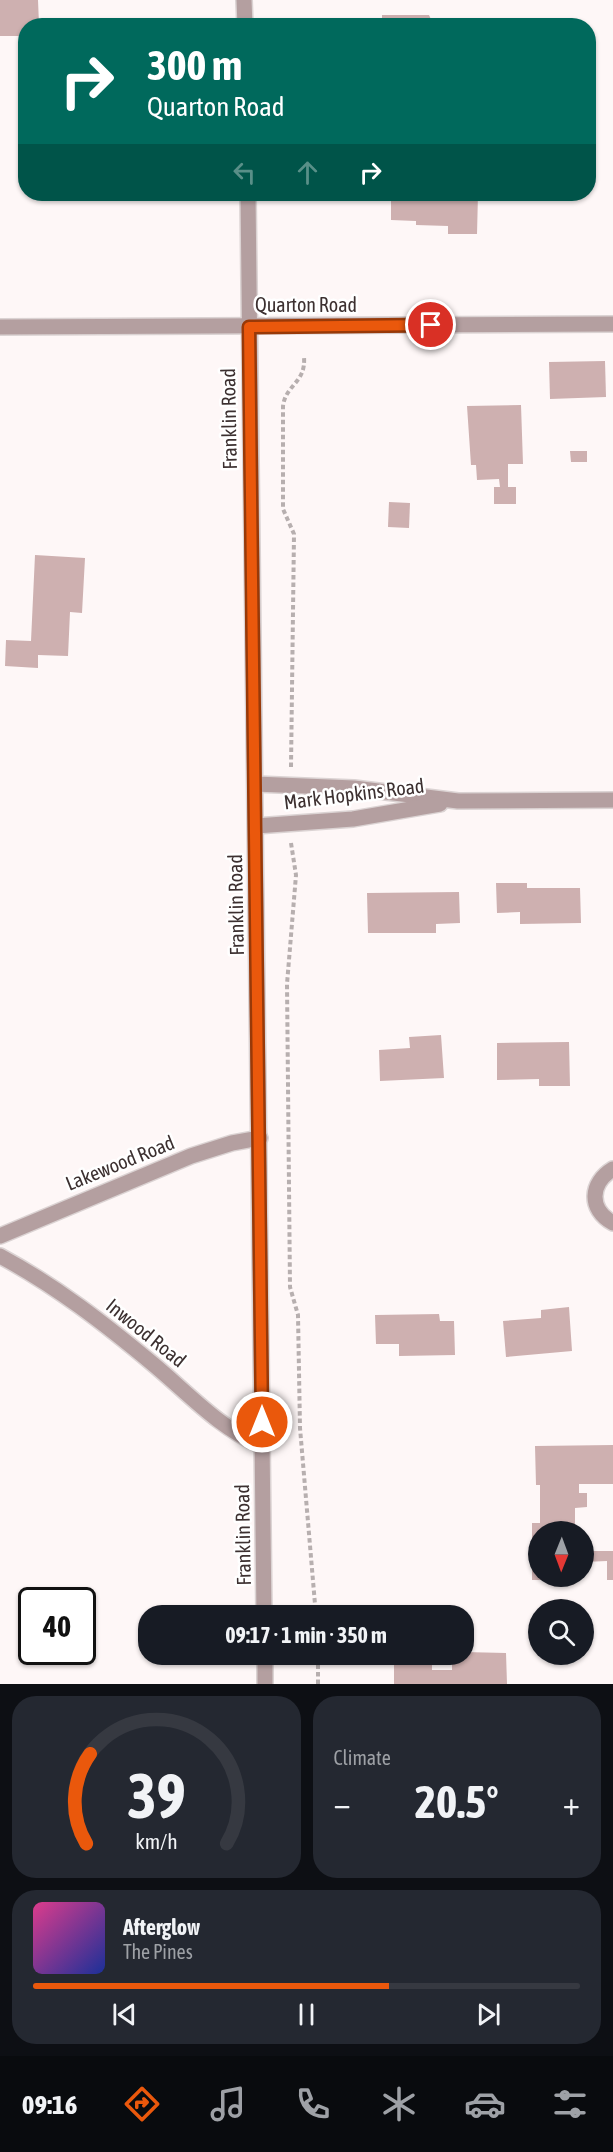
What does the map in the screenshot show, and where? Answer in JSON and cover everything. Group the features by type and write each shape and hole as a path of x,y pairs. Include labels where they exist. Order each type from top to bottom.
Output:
{"street":[{"path":"244,0 245,18"},
{"name":"Franklin Road","path":"248,201 264,1605"},
{"name":"Quarton Road","path":"0,327 613,324"},
{"name":"Mark Hopkins Road","path":"255,784 354,788 458,801 613,800"},
{"name":"Mark Hopkins Road","path":"256,826 353,819 458,801"},
{"name":"Lakewood Road","path":"0,1236 191,1156 231,1143 260,1138"},
{"path":"613,1169 603,1175 595,1191 599,1211 613,1223"},
{"name":"Inwood Road","path":"0,1256 58,1290 108,1328 219,1422 239,1437 262,1446"},
{"path":"265,1665 265,1684"}],"path":[{"path":"292,763 294,534 283,509 283,406 286,395 302,375 304,357"},
{"path":"291,843 296,875 286,984 290,1287 298,1315 300,1428 315,1605"},
{"path":"318,1665 318,1684"}],"building":[{"path":"0,0 38,0 39,18 18,18 18,36 0,36"},
{"path":"382,15 429,15 430,18 382,18"},
{"path":"391,201 478,201 477,234 448,234 448,226 416,225 416,221 391,220"},
{"path":"605,361 606,397 550,399 549,362"},
{"path":"521,405 523,464 508,464 508,487 516,487 516,504 494,504 494,487 500,487 499,479 477,480 476,465 471,465 467,406"},
{"path":"570,451 587,451 587,462 571,462"},
{"path":"389,502 410,503 409,528 388,527"},
{"path":"35,555 85,558 82,613 70,612 68,656 38,655 38,668 5,666 6,640 31,641"},
{"path":"496,883 527,883 527,888 580,888 581,923 520,924 520,912 497,913"},
{"path":"459,892 460,923 436,924 436,933 368,933 367,893"},
{"path":"441,1035 444,1078 380,1081 379,1050 410,1048 409,1037"},
{"path":"569,1042 570,1086 539,1086 539,1079 497,1080 497,1043"},
{"path":"569,1307 572,1351 506,1357 503,1321 541,1318 541,1310"},
{"path":"439,1314 440,1321 454,1321 455,1355 399,1356 399,1344 376,1344 375,1315"},
{"path":"613,1445 613,1484 579,1484 579,1493 587,1493 587,1507 575,1508 575,1521 540,1521 540,1485 536,1485 535,1446"},
{"path":"594,1551 613,1551 613,1580 607,1580 607,1561 594,1562"},
{"path":"474,1652 506,1653 507,1684 394,1684 394,1665 432,1665 432,1670 452,1670 452,1665 474,1665"}],"route":[{"path":"262,1422 249,327 431,325"}]}
